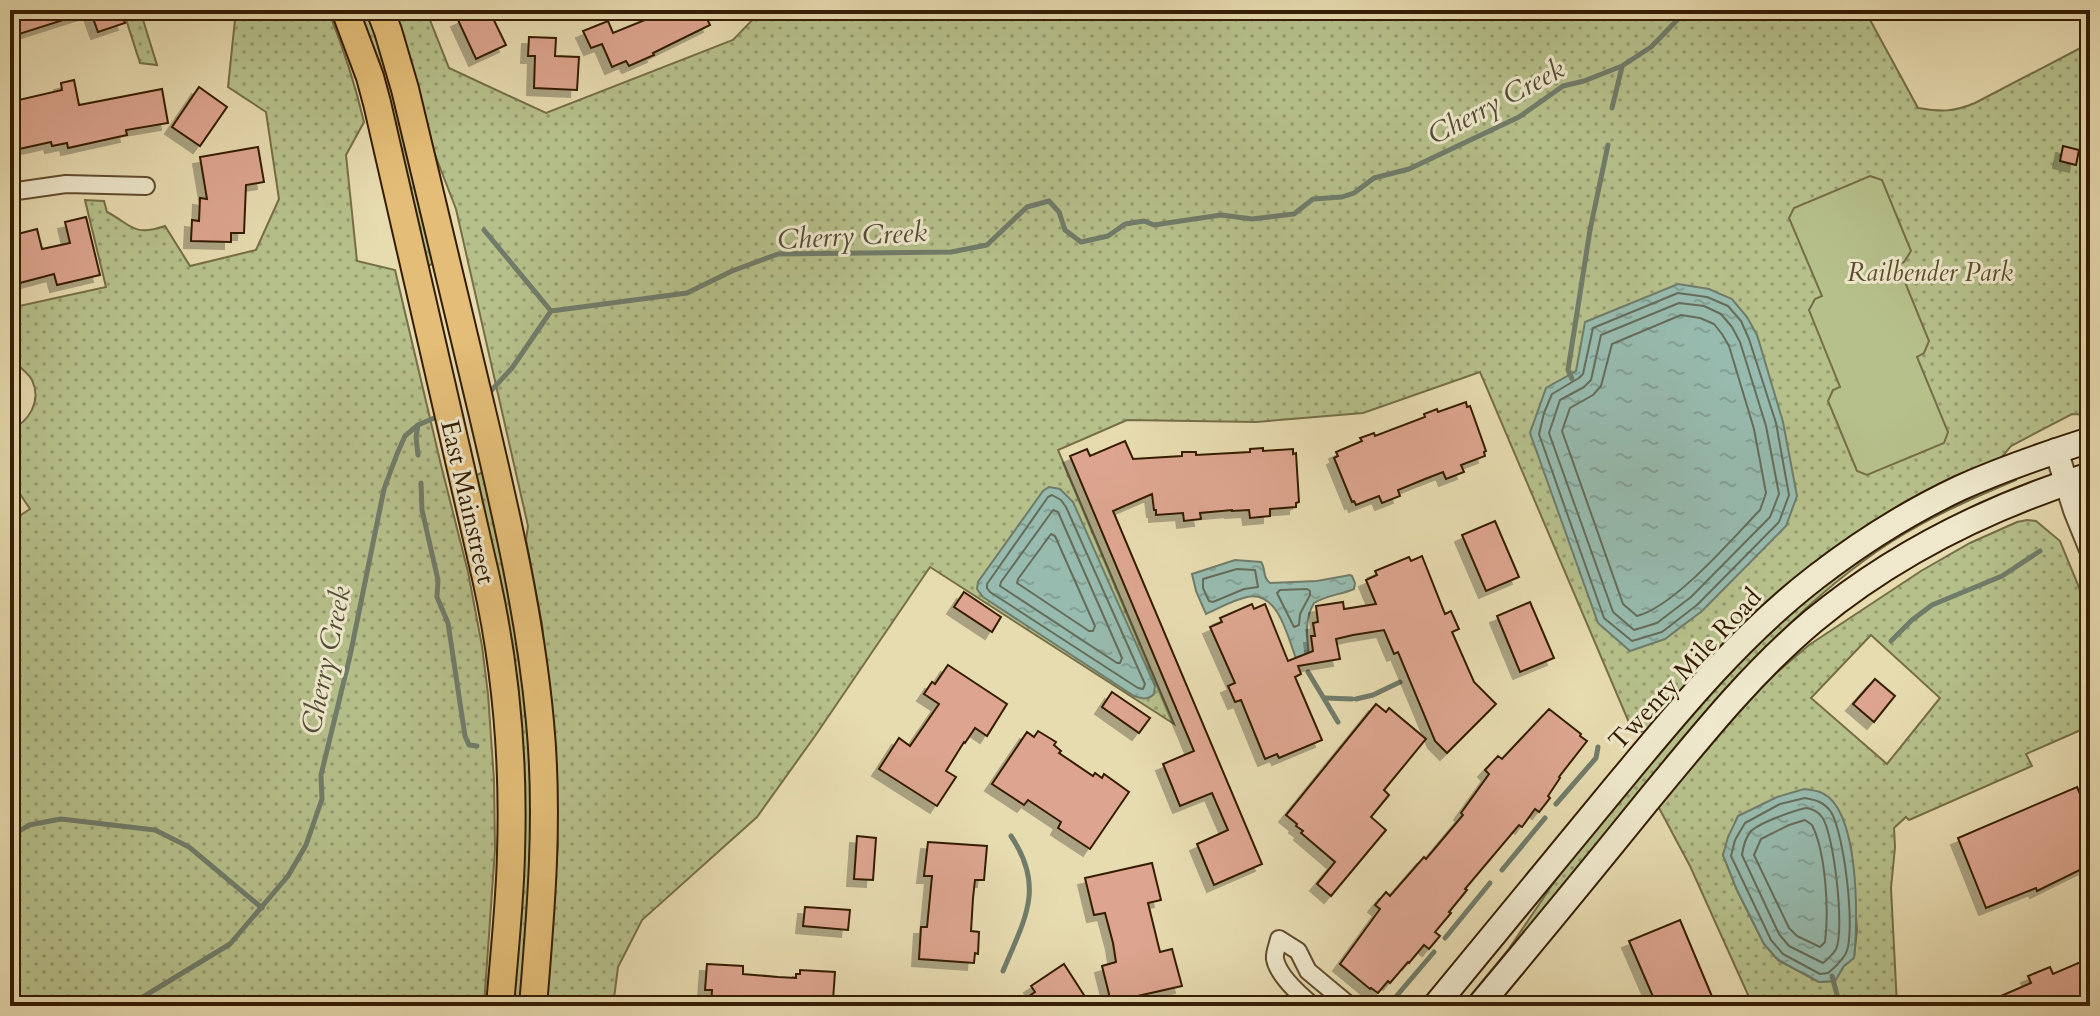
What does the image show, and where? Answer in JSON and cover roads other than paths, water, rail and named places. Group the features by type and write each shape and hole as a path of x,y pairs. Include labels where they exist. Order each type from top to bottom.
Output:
{"main road":[{"name":"East Mainstreet","path":"345,10 370,77 497,634 508,726 511,853 500,1006"},
{"name":"East Mainstreet","path":"380,10 402,76 525,601 541,726 544,813 544,866 533,1006"},
{"name":"Twenty Mile Road","path":"1435,1006 1640,757 1707,679 1768,617 1848,553 1908,516 1959,489 2056,450 2090,440"},
{"name":"Twenty Mile Road","path":"1479,1006 1711,724 1781,650 1837,603 1898,561 1974,519 2036,492 2090,475"}],"street":[{"path":"10,192 66,184 146,186"},
{"path":"2056,450 2090,547"},
{"path":"1313,1006 1290,985 1281,971 1275,958 1279,939 1298,951 1308,971 1350,1006"}],"water":[{"path":"1678,284 1709,289 1732,299 1747,317 1757,335 1783,422 1797,496 1786,526 1702,611 1665,639 1630,651 1598,623 1530,433 1546,388 1576,371 1585,322"},
{"path":"1049,487 1060,489 1073,502 1155,686 1154,694 1149,697 1134,696 983,597 977,589 978,582 1043,491"},
{"path":"1235,560 1261,562 1270,583 1317,581 1350,575 1355,583 1354,589 1314,603 1307,622 1309,656 1297,661 1281,618 1267,601 1247,597 1206,614 1192,574"},
{"path":"1804,789 1820,792 1834,803 1844,821 1850,843 1856,894 1854,958 1844,966 1835,981 1819,982 1778,960 1764,944 1723,855 1738,816 1777,797"}],"waterway":[{"name":"Cherry Creek","path":"488,394 512,368 551,311 687,293 732,271 778,254 951,252 987,245 1027,207 1049,201 1059,212 1065,230 1081,242 1108,236 1125,224 1144,221 1154,225 1221,215 1252,219 1294,214 1313,199 1342,197 1354,193 1374,178 1409,169 1519,117 1563,86 1622,66 1651,47 1687,10"},
{"path":"1612,108 1622,67"},
{"path":"1572,379 1568,370 1590,230 1608,145"},
{"path":"484,230 551,311"},
{"name":"Cherry Creek","path":"128,1006 230,944 288,876 306,845 322,799 321,775 350,656 384,489 405,436 418,425 439,416"},
{"path":"418,425 418,455"},
{"path":"421,483 422,510 438,580 437,597 448,623 465,736 469,745 477,746"},
{"path":"1891,641 1932,605 2002,576 2040,551"},
{"path":"1308,672 1338,722"},
{"path":"1356,699 1400,682"},
{"path":"1325,698 1352,699"},
{"path":"1556,804 1596,758 1598,747"},
{"path":"1502,870 1545,818"},
{"path":"10,837 29,825 61,819 155,830 189,847 262,908"},
{"path":"1003,971 1024,920 1029,888 1022,855 1011,836"},
{"path":"1445,938 1490,883"},
{"path":"1388,1006 1434,952"},
{"path":"1832,976 1840,1006"}],"park label":[{"name":"Railbender Park","path":"1930,272"}]}
